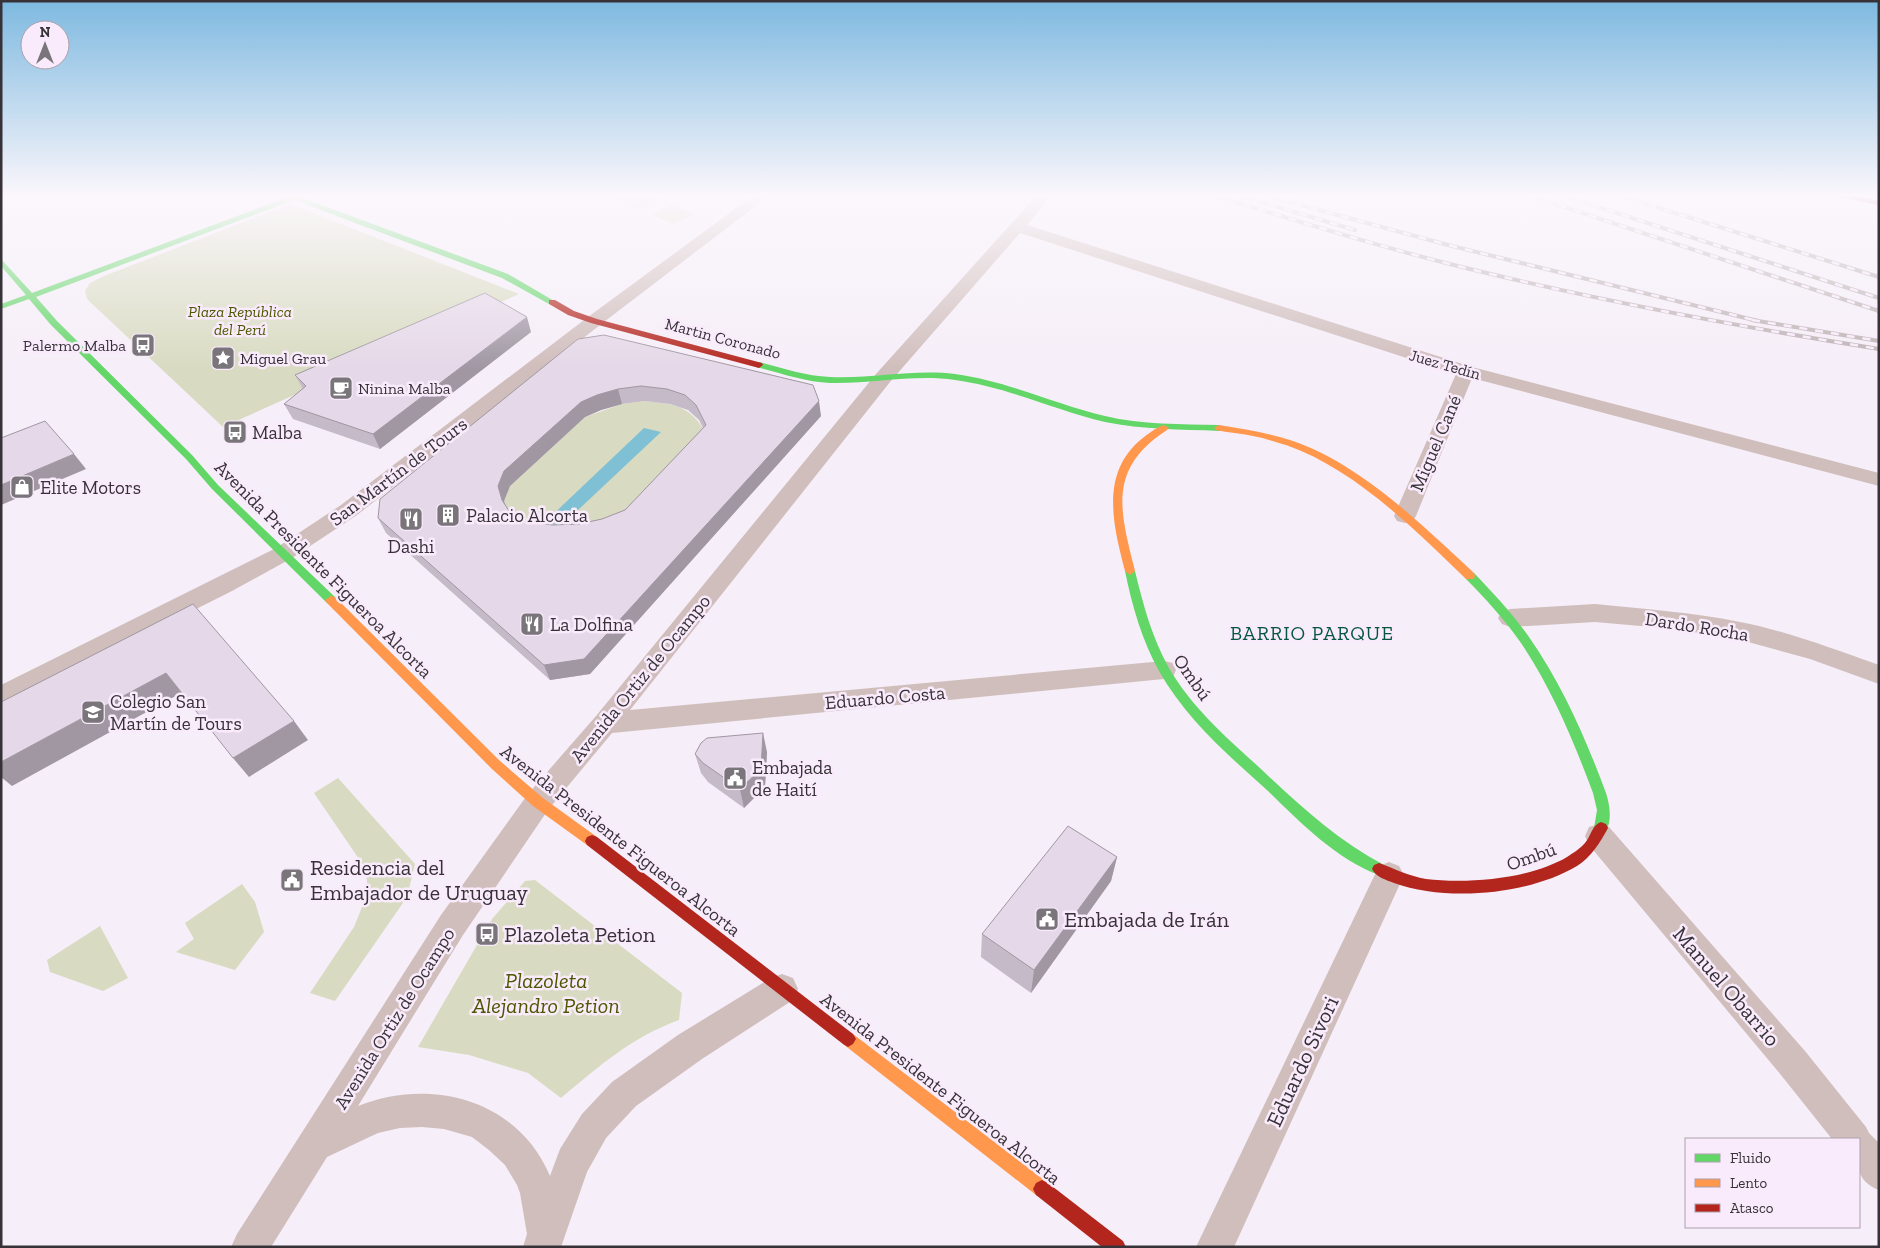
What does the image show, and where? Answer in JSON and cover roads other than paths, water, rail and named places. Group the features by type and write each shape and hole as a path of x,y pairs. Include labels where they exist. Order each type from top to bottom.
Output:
{"street":[{"path":"1,307 146,253"},
{"name":"Martin Coronado","path":"446,253 505,276 571,313 594,321 810,378 845,381 930,375 968,378 1118,422 1164,428"},
{"name":"San Martín de Tours","path":"1,697 284,553 349,510 685,253"},
{"name":"Avenida Ortiz de Ocampo","path":"250,1247 452,925 538,802 605,723 883,378 994,253"},
{"name":"Juez Tedín","path":"1096,253 1466,371 1879,480"},
{"name":"Avenida Presidente Figueroa Alcorta","path":"1,261 54,323 189,457 215,487 284,553 496,765 538,802 584,834 1117,1247"},
{"name":"Miguel Cané","path":"1404,516 1466,371"},
{"path":"1164,428 1226,428 1255,432 1329,460 1369,486 1479,584 1510,618 1530,644 1550,679 1577,736 1598,791 1602,823 1599,836"},
{"name":"Ombú","path":"1164,428 1143,441 1128,457 1120,474 1118,519 1140,613 1164,670 1194,710 1265,780 1338,844 1361,860 1389,875 1407,880 1451,886 1502,885 1531,878 1555,869 1583,853 1599,836"},
{"name":"Dardo Rocha","path":"1510,618 1594,613 1675,620 1741,631 1816,652 1879,675"},
{"name":"Eduardo Costa","path":"605,723 1164,670"},
{"name":"Manuel Obarrio","path":"1599,836 1794,1063 1853,1138"},
{"name":"Eduardo Sivori","path":"1215,1247 1389,875"},
{"path":"544,1241 573,1162 594,1126 624,1094 690,1047 782,989"},
{"path":"314,1145 346,1128 379,1116 411,1110 442,1110 470,1117 494,1130 514,1148 530,1172 540,1201 544,1241"},
{"path":"1860,1147 1879,1172"}],"water":[{"path":"644,428 661,432 561,526 545,522"}],"railway":[{"path":"1410,253 1521,281 1674,313 1879,349"},
{"path":"1482,253 1758,321"},
{"path":"1704,253 1879,311"},
{"path":"1741,253 1879,298"},
{"path":"1803,253 1879,277"},
{"path":"1752,320 1758,321"},
{"path":"1758,321 1879,341"}],"place":[{"name":"Palermo Malba","path":"143,345"},
{"name":"Miguel Grau","path":"223,358"},
{"name":"Ninina Malba","path":"341,388"},
{"name":"Malba","path":"235,432"},
{"name":"Elite Motors","path":"22,487"},
{"name":"Palacio Alcorta","path":"448,515"},
{"name":"Dashi","path":"411,519"},
{"name":"La Dolfina","path":"532,624"},
{"name":"Colegio San Martín de Tours","path":"93,712"},
{"name":"Embajada de Haití","path":"735,778"},
{"name":"Residencia del Embajador de Uruguay","path":"292,880"},
{"name":"Embajada de Irán","path":"1047,919"},
{"name":"Plazoleta Petion","path":"487,934"}],"district":[{"name":"BARRIO PARQUE","path":"1312,633"}],"park label":[{"name":"Plaza República del Perú","path":"240,320"},
{"name":"Plazoleta Alejandro Petion","path":"546,992"}]}
